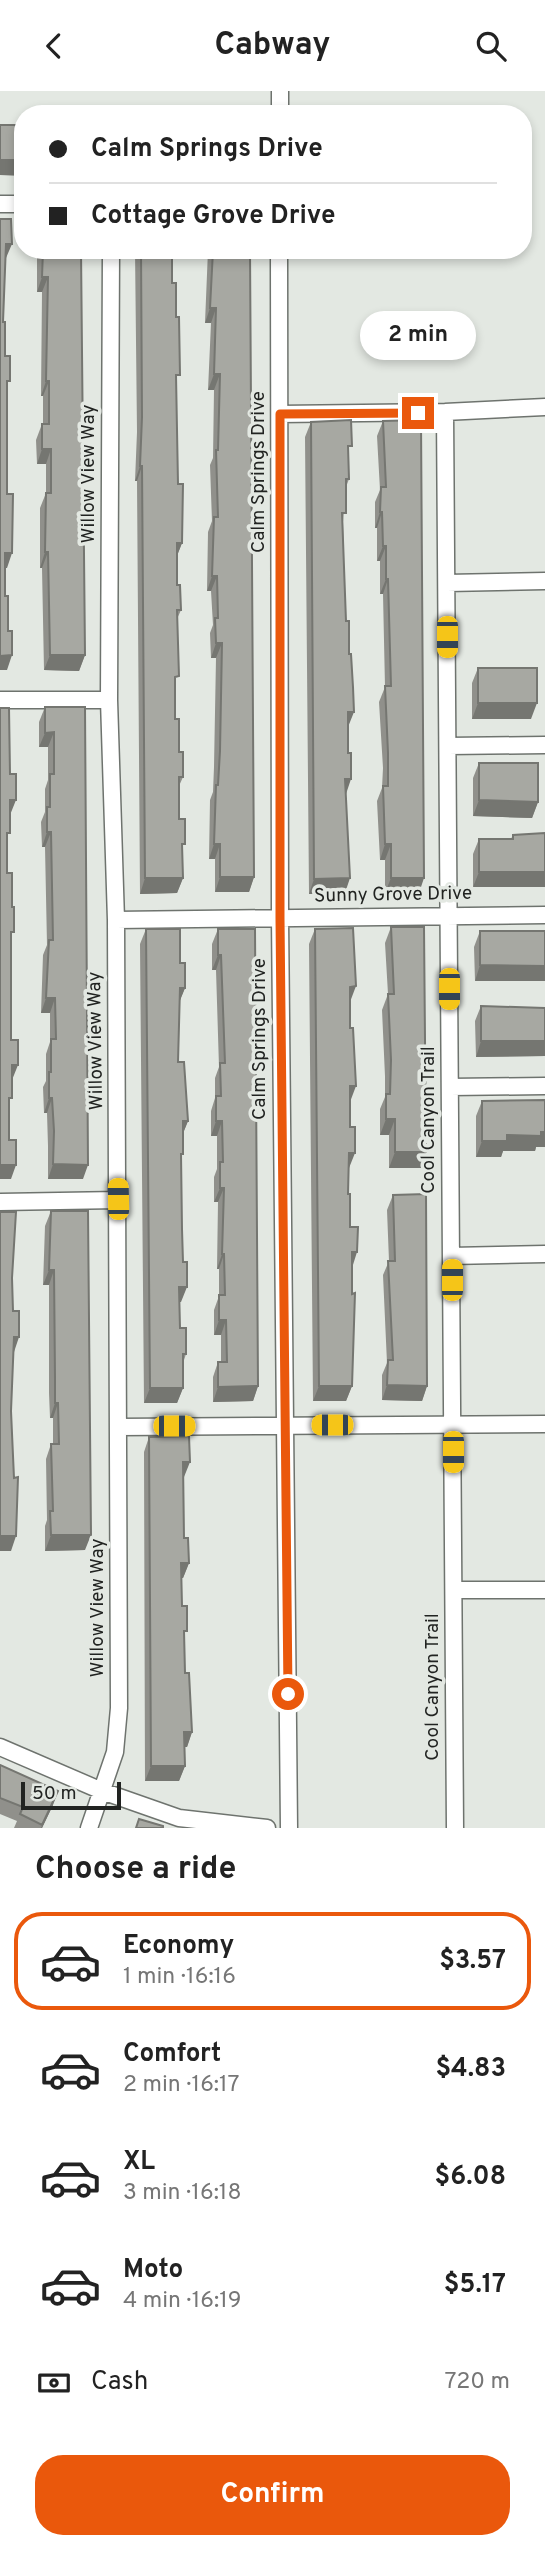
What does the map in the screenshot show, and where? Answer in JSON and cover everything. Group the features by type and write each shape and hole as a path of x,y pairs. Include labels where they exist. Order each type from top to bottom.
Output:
{"street":[{"name":"Willow View Way","path":"89,1828 114,1752 119,1708 116,920 109,699 111,259"},
{"name":"Calm Springs Drive","path":"279,259 280,918 289,1828"},
{"path":"280,414 445,412 545,407"},
{"name":"Cool Canyon Trail","path":"445,412 455,1828"},
{"path":"447,583 545,581"},
{"path":"0,700 109,699"},
{"path":"448,746 545,745"},
{"name":"Sunny Grove Drive","path":"116,920 545,915"},
{"path":"450,1087 545,1086"},
{"path":"0,1202 118,1199"},
{"path":"451,1256 545,1254"},
{"path":"119,1426 545,1424"},
{"path":"454,1590 545,1590"},
{"path":"0,1747 102,1791 179,1818 267,1828"}],"building":[{"path":"0,125 14,125 14,160 0,160"},
{"path":"0,219 11,219 12,244 6,244 3,322 5,356 10,356 10,381 7,381 7,494 13,494 12,553 5,553 5,596 8,596 8,631 12,631 12,655 0,656"},
{"path":"43,259 81,259 85,655 50,655 48,552 45,552 46,493 51,493 51,449 42,449 42,424 49,424 49,381 46,381 48,277 42,277"},
{"path":"141,259 172,259 172,283 176,283 176,317 179,317 180,375 176,375 178,484 183,484 182,543 177,543 177,585 180,585 181,610 177,610 179,676 175,677 175,719 179,719 179,752 183,752 183,777 179,777 179,819 185,819 185,844 182,844 183,878 145,878 140,466"},
{"path":"213,259 250,259 254,877 220,877 220,844 214,844 220,751 222,643 216,643 217,576 212,576 214,517 218,517 216,450 220,374 214,374 216,308 210,308"},
{"path":"351,420 352,446 348,446 346,513 342,513 346,621 349,621 354,712 348,712 351,779 345,779 350,878 314,879 311,422"},
{"path":"421,420 424,878 391,878 391,844 385,844 383,786 388,786 385,686 391,686 386,546 383,546 380,512 381,487 386,487 383,421"},
{"path":"478,668 537,668 537,703 478,703"},
{"path":"45,707 85,707 88,1165 53,1164 54,1131 52,1098 49,1098 49,1072 51,1039 56,1039 55,998 46,998 49,940 53,940 51,832 47,832 47,807 50,807 50,774 54,774 54,732 45,733"},
{"path":"0,708 9,708 10,774 16,774 16,800 10,800 10,833 7,833 7,873 12,873 14,907 14,932 11,932 11,1040 18,1040 18,1065 12,1065 12,1098 9,1098 9,1140 16,1140 16,1165 0,1165"},
{"path":"479,763 538,763 538,802 479,800"},
{"path":"545,833 545,872 479,872 479,839 513,839 513,835"},
{"path":"391,927 424,927 426,1152 395,1152 395,1119 386,1119 386,1094 390,1094 391,1060 388,994 394,994"},
{"path":"353,928 356,986 350,987 350,1028 353,1028 356,1086 350,1086 350,1127 355,1127 355,1153 349,1153 348,1194 350,1227 358,1227 357,1252 352,1252 352,1294 355,1293 352,1386 319,1386 315,929"},
{"path":"146,929 180,929 180,963 185,963 185,988 180,988 178,1062 184,1062 188,1121 183,1121 181,1154 183,1262 187,1262 187,1287 179,1287 180,1328 186,1328 183,1388 150,1388"},
{"path":"218,929 255,929 258,1386 218,1387 218,1362 227,1362 226,1320 219,1320 219,1295 225,1295 222,1254 224,1188 220,1188 220,1162 223,1162 222,1121 216,1121 216,1096 221,1096 220,1063 225,1063"},
{"path":"480,931 545,931 545,966 480,965"},
{"path":"481,1006 545,1008 545,1041 481,1041"},
{"path":"545,1100 545,1132 541,1132 541,1136 507,1135 507,1141 482,1141 482,1101"},
{"path":"426,1194 427,1386 387,1385 388,1360 393,1360 388,1261 395,1261 393,1195"},
{"path":"51,1211 88,1211 91,1535 51,1535 51,1444 59,1444 58,1403 55,1403 54,1270 49,1270"},
{"path":"0,1212 16,1212 12,1278 13,1311 19,1311 19,1337 14,1337 11,1411 14,1478 18,1477 16,1536 0,1536"},
{"path":"189,1436 190,1462 183,1462 184,1538 188,1538 189,1563 181,1563 182,1606 187,1606 187,1631 184,1631 185,1673 189,1673 192,1732 184,1732 185,1766 151,1766 149,1437"},
{"path":"0,1765 58,1791 42,1825 20,1814 23,1807 0,1798"},
{"path":"139,1819 163,1826 163,1828 136,1828"}],"route":[{"path":"288,1694 280,918 280,414 418,413"}]}
